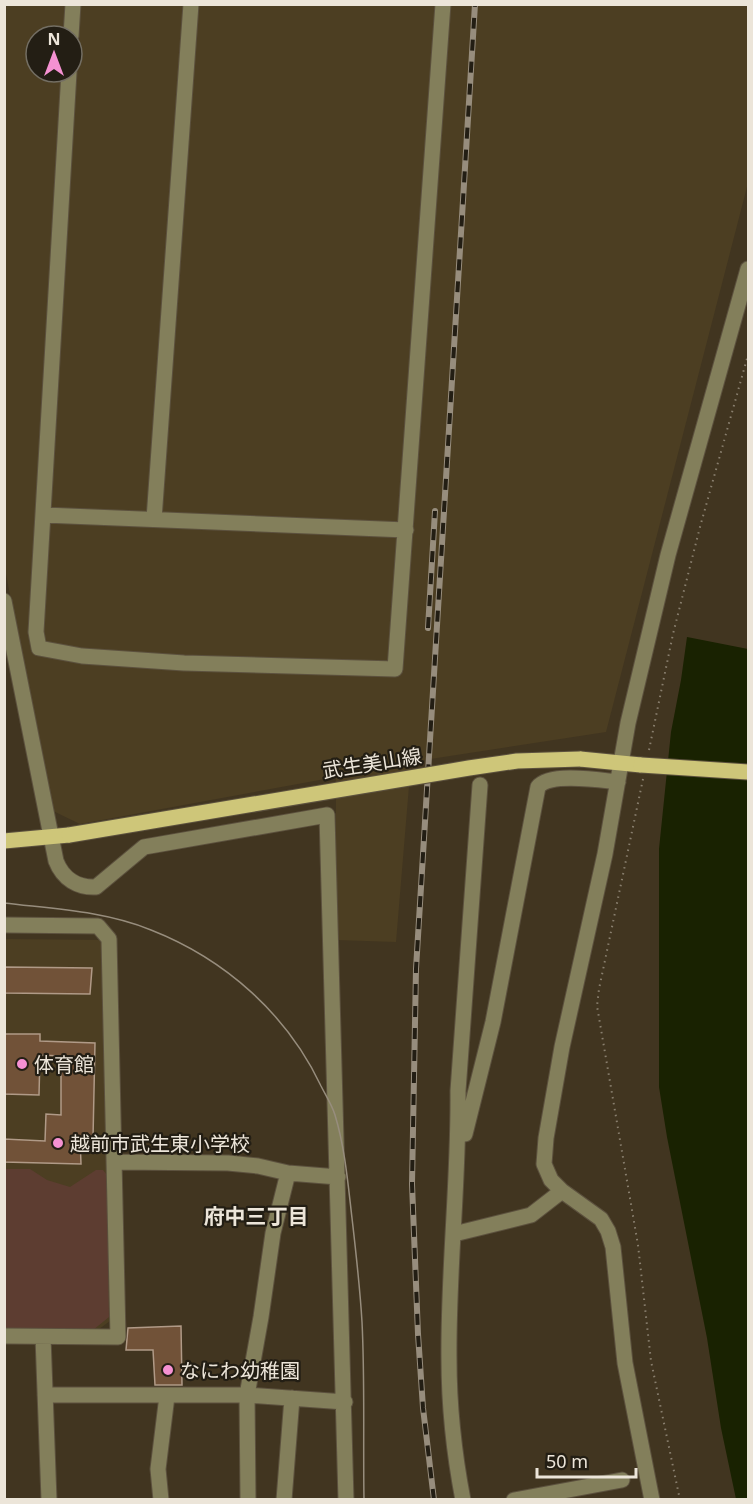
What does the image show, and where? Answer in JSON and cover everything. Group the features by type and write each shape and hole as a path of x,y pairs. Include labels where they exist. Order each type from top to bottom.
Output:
{"main road":[{"name":"武生美山線","path":"4,841 50,838 517,761 580,759 621,763 643,768 748,772"}],"street":[{"path":"72,24 73,4"},
{"path":"154,519 191,4"},
{"path":"68,84 36,632 39,648 82,656 184,663 395,669 443,4"},
{"path":"652,1500 625,1363 613,1247 601,1219 561,1191 551,1180 544,1164 546,1138 562,1047 605,854 628,723 668,555 748,269"},
{"path":"44,514 406,530"},
{"path":"4,601 50,838 59,867 78,886 96,887 144,847 327,815 346,1500"},
{"path":"459,1134 465,1134 488,1044 538,787 542,782 554,779 618,782"},
{"path":"463,1500 456,1460 449,1335 459,1134 458,1091 480,785"},
{"path":"460,881 471,896"},
{"path":"4,925 98,926 109,939 118,1337 4,1336"},
{"path":"115,1162 228,1163 258,1166 288,1173 338,1177"},
{"path":"248,1500 247,1395 273,1233 288,1173"},
{"path":"454,1234 531,1215 561,1191"},
{"path":"43,1337 49,1500"},
{"path":"45,1395 247,1395 345,1402"},
{"path":"161,1500 158,1469 167,1396"},
{"path":"284,1500 292,1398"},
{"path":"514,1500 574,1494 622,1479"}],"path":[{"path":"649,749 673,634 748,355"},
{"path":"643,768 597,1006 638,1245 651,1361 680,1500"}],"shaded area":[{"path":"5,5 748,5 748,183 606,732 411,762 396,942 336,940 336,777 80,824 51,810 6,574"},
{"path":"687,637 748,649 748,1499 736,1499 659,1087 659,849 671,732"},
{"name":"越前市武生東小学校","path":"5,939 104,940 110,1321 95,1332 5,1330"},
{"path":"5,1169 30,1169 47,1180 70,1187 96,1170 103,1170 107,1175 109,1317 93,1330 5,1328"}],"building":[{"path":"4,967 92,968 90,994 4,993"},
{"path":"4,1034 40,1034 40,1041 95,1043 93,1138 80,1138 81,1164 4,1162 4,1139 45,1141 46,1114 61,1115 61,1056 40,1055 39,1095 4,1094"},
{"name":"なにわ幼稚園","path":"181,1326 182,1385 155,1385 153,1350 126,1350 128,1328"}],"tram line":[{"path":"4,903 115,919 151,930 178,942 204,956 251,992 272,1013 307,1060 334,1111 348,1179 362,1322 364,1500"}],"railway":[{"path":"434,1500 423,1408 412,1184 416,969 475,4"},
{"path":"428,628 435,511"}],"place":[{"name":"体育館","path":"22,1064"},
{"name":"越前市武生東小学校","path":"58,1143"},
{"name":"なにわ幼稚園","path":"168,1370"}],"district":[{"name":"府中三丁目","path":"256,1216"}]}
